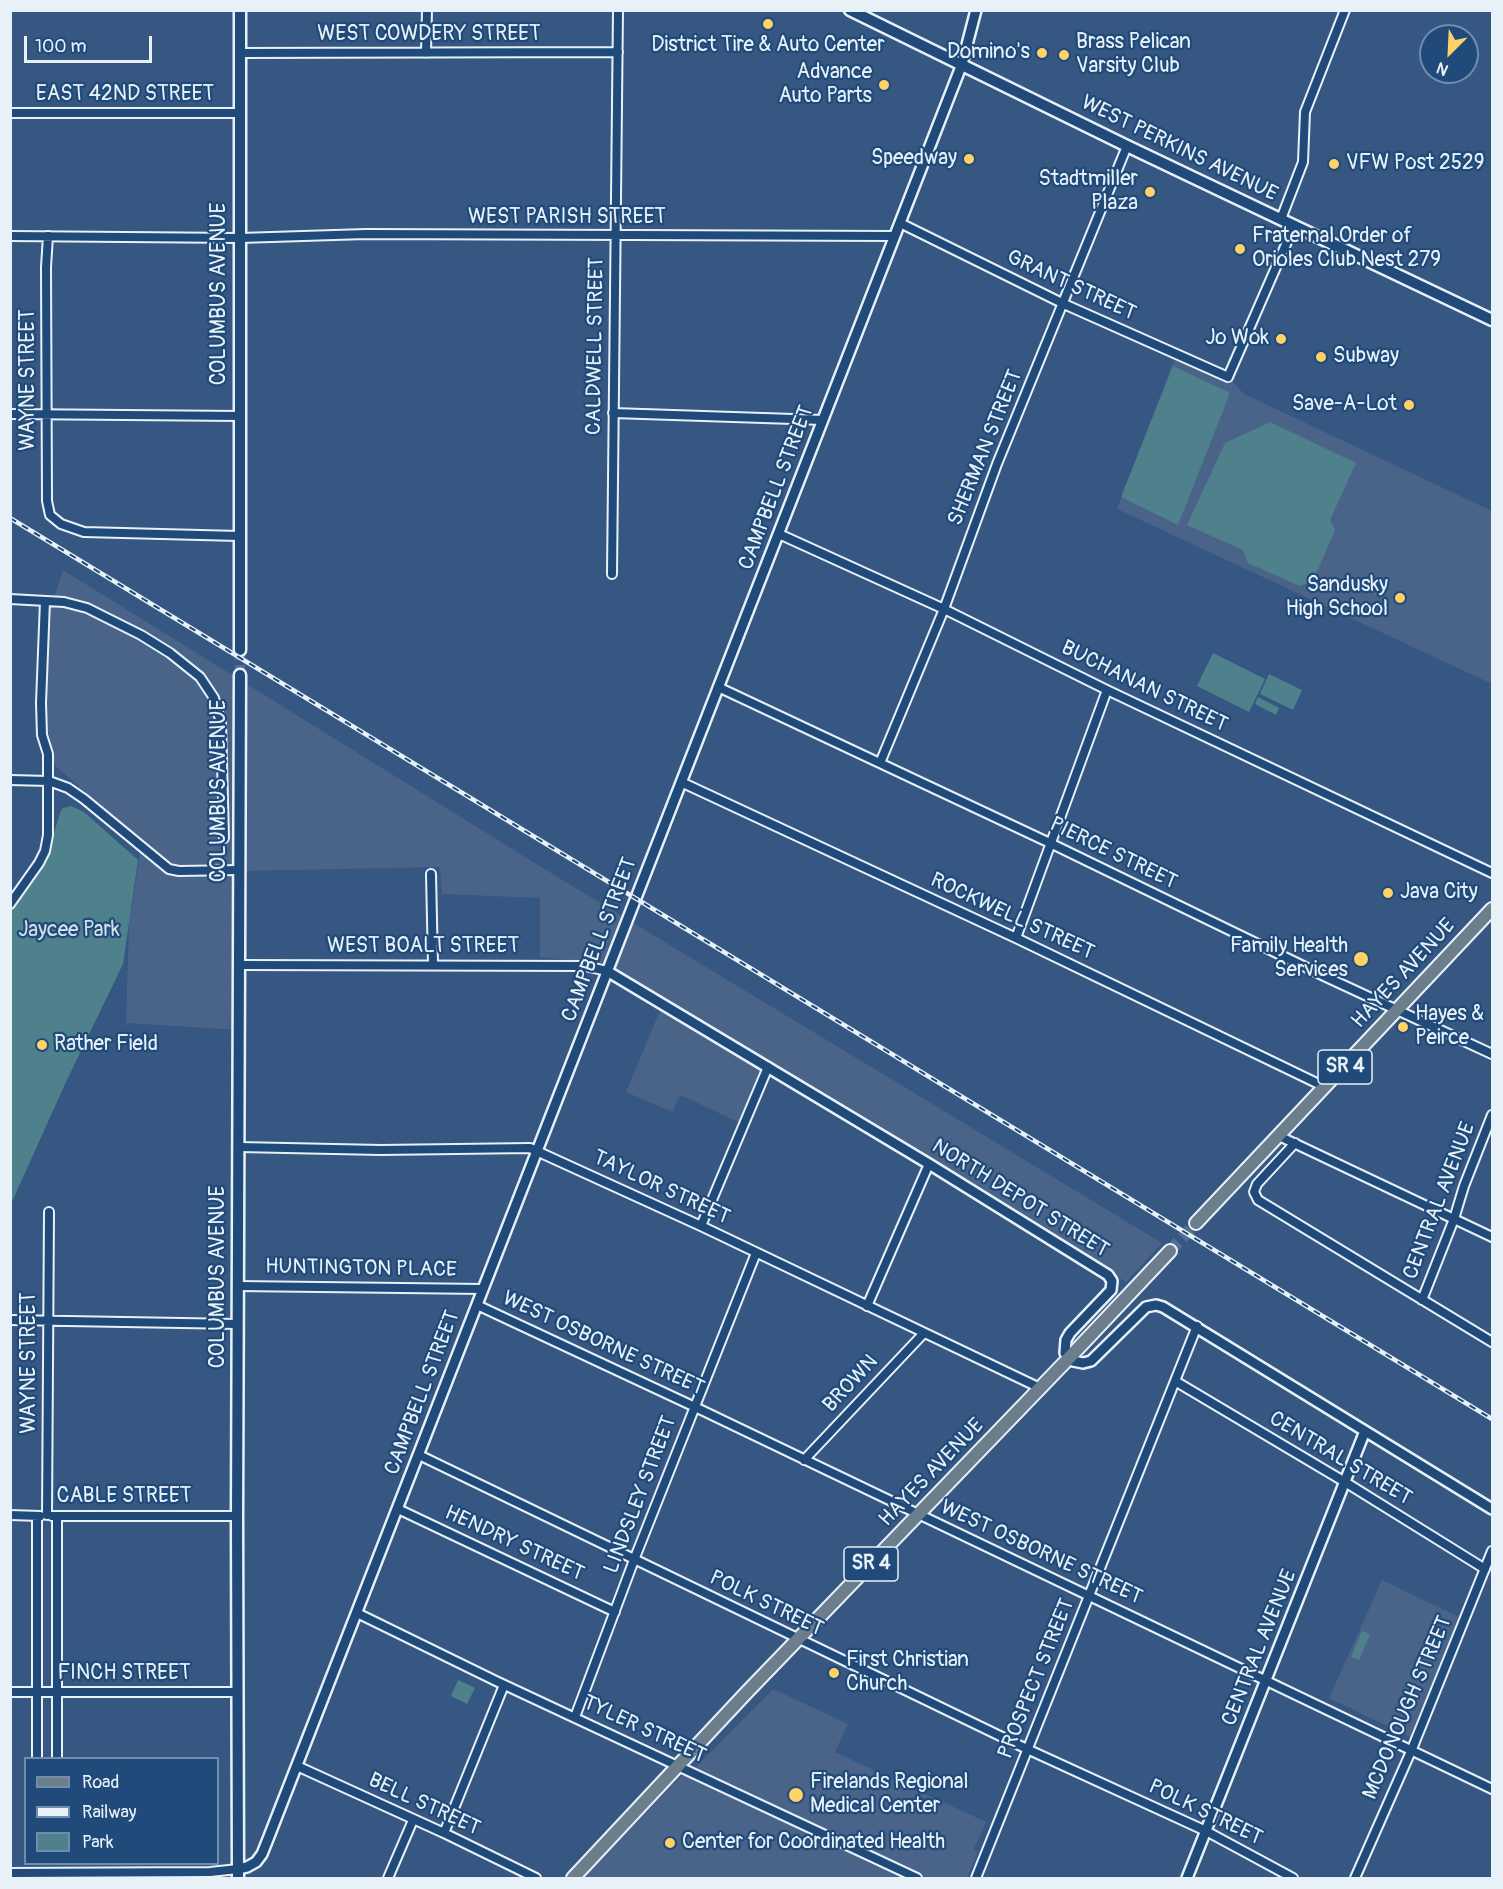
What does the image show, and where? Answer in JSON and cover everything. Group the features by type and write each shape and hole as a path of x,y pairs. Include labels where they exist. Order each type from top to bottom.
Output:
{"main road":[{"name":"COLUMBUS AVENUE","path":"240,10 240,650"},
{"name":"WEST PERKINS AVENUE","path":"850,10 1127,146 1492,320"},
{"name":"COLUMBUS AVENUE","path":"238,1874 236,1692 240,675"},
{"name":"HAYES AVENUE","path":"1196,1223 1492,909"},
{"name":"HAYES AVENUE","path":"573,1878 798,1639 1170,1251"}],"street":[{"path":"426,53 427,10"},
{"name":"CALDWELL STREET","path":"612,574 618,10"},
{"name":"CAMPBELL STREET","path":"238,1874 256,1862 262,1854 297,1766 962,64 976,10"},
{"path":"1281,219 1303,162 1305,112 1345,10"},
{"name":"WEST COWDERY STREET","path":"240,53 618,52"},
{"name":"EAST 42ND STREET","path":"10,113 239,113"},
{"name":"SHERMAN STREET","path":"880,763 944,609 997,464 1127,146"},
{"name":"GRANT STREET","path":"900,224 1064,304 1228,377 1294,226"},
{"name":"WEST PARISH STREET","path":"10,236 240,238 366,234 895,236"},
{"name":"WAYNE STREET","path":"48,236 46,267 47,501 49,512 56,521 79,531 94,533 239,536"},
{"path":"613,413 823,420"},
{"path":"10,414 240,416"},
{"name":"BUCHANAN STREET","path":"779,534 944,609 1107,690 1492,873"},
{"path":"10,599 78,605 101,614 170,653 204,681 217,707 222,727 224,838"},
{"path":"10,904 32,874 45,851 48,827 48,754 42,735 41,704 45,601"},
{"name":"PIERCE STREET","path":"718,687 1492,1054"},
{"path":"1016,938 1107,690"},
{"path":"10,780 49,781 63,786 169,869 179,871 239,870"},
{"name":"ROCKWELL STREET","path":"681,782 1016,938 1325,1087"},
{"path":"431,874 433,965"},
{"name":"WEST BOALT STREET","path":"239,965 585,966 607,971"},
{"name":"NORTH DEPOT STREET","path":"607,971 929,1164 1110,1278 1112,1287 1109,1293 1067,1338 1065,1349 1069,1358"},
{"path":"701,1226 768,1067"},
{"name":"CENTRAL AVENUE","path":"1422,1300 1492,1115"},
{"path":"1279,1136 1492,1238"},
{"path":"1295,1143 1257,1184 1254,1192 1258,1200 1492,1342"},
{"name":"TAYLOR STREET","path":"239,1147 381,1150 530,1148 701,1226 1040,1388"},
{"path":"867,1306 929,1164"},
{"name":"WAYNE STREET","path":"47,1515 49,1212"},
{"name":"LINDSLEY STREET","path":"575,1717 634,1560 756,1253"},
{"name":"HUNTINGTON PLACE","path":"238,1286 483,1289"},
{"name":"WEST OSBORNE STREET","path":"477,1305 1492,1789"},
{"path":"1069,1358 1079,1363 1091,1361 1143,1309 1149,1306 1163,1306 1492,1509"},
{"path":"10,1320 238,1324"},
{"name":"PROSPECT STREET","path":"976,1878 1197,1326"},
{"name":"BROWN","path":"804,1460 924,1333"},
{"name":"CENTRAL STREET","path":"1175,1381 1485,1569"},
{"name":"CENTRAL AVENUE","path":"1187,1878 1365,1431"},
{"name":"POLK STREET","path":"418,1455 1027,1749 1206,1831 1293,1878"},
{"name":"HENDRY STREET","path":"398,1509 615,1612"},
{"name":"CABLE STREET","path":"10,1515 237,1516"},
{"path":"37,1516 37,1757"},
{"path":"57,1516 57,1757"},
{"name":"MCDONOUGH STREET","path":"1355,1878 1412,1749 1492,1551"},
{"name":"TYLER STREET","path":"357,1613 917,1878"},
{"path":"444,1833 504,1684"},
{"name":"FINCH STREET","path":"10,1692 236,1692"},
{"name":"BELL STREET","path":"297,1766 536,1878"},
{"path":"388,1878 413,1820"},
{"path":"37,1865 37,1873"},
{"path":"56,1865 56,1872"},
{"path":"10,1873 37,1873 46,1876 56,1872 238,1874"}],"shaded area":[{"name":"Sandusky High School","path":"1176,355 1228,377 1244,394 1492,511 1492,684 1117,509"},
{"path":"63,570 559,878 1162,1243 1126,1282 768,1072 744,1125 681,1095 672,1112 626,1092 664,1001 601,963 540,957 540,898 442,894 440,867 244,871 240,1030 126,1023 129,924 142,840 55,766 45,716 49,613"},
{"path":"1382,1580 1459,1617 1410,1737 1329,1698"},
{"name":"Firelands Regional Medical Center","path":"773,1689 848,1724 835,1752 986,1822 974,1849 978,1852 967,1878 584,1878 680,1777 689,1774"}],"green space":[{"path":"1173,366 1230,393 1178,525 1121,497"},
{"path":"1270,422 1356,463 1330,520 1335,530 1313,581 1300,586 1248,563 1243,550 1187,525 1225,443"},
{"path":"1213,653 1265,679 1249,712 1197,686"},
{"path":"1269,674 1302,690 1293,710 1260,694"},
{"path":"1258,697 1279,708 1276,715 1255,704"},
{"name":"Jaycee Park","path":"71,806 84,812 138,860 123,964 65,1084 11,1204 11,911 45,863 60,813 63,808"},
{"path":"1362,1631 1370,1634 1359,1660 1351,1657"},
{"path":"458,1680 475,1688 467,1704 451,1696"}],"tunnel":[{"path":"240,650 240,675"},
{"path":"1170,1251 1196,1223"}],"railway":[{"path":"10,518 1492,1419"}],"place":[{"name":"District Tire & Auto Center","path":"768,24"},
{"name":"Domino's","path":"1042,53"},
{"name":"Brass Pelican Varsity Club","path":"1064,55"},
{"name":"Advance Auto Parts","path":"884,85"},
{"name":"Speedway","path":"969,159"},
{"name":"VFW Post 2529","path":"1334,164"},
{"name":"Stadtmiller Plaza","path":"1150,192"},
{"name":"Fraternal Order of Orioles Club Nest 279","path":"1240,249"},
{"name":"Jo Wok","path":"1281,339"},
{"name":"Subway","path":"1321,357"},
{"name":"Save-A-Lot","path":"1409,405"},
{"name":"Sandusky High School","path":"1400,598"},
{"name":"Java City","path":"1388,893"},
{"name":"Family Health Services","path":"1361,959"},
{"name":"Hayes & Peirce","path":"1403,1027"},
{"name":"Rather Field","path":"42,1045"},
{"name":"First Christian Church","path":"834,1673"},
{"name":"Firelands Regional Medical Center","path":"796,1795"},
{"name":"Center for Coordinated Health","path":"670,1843"}]}
